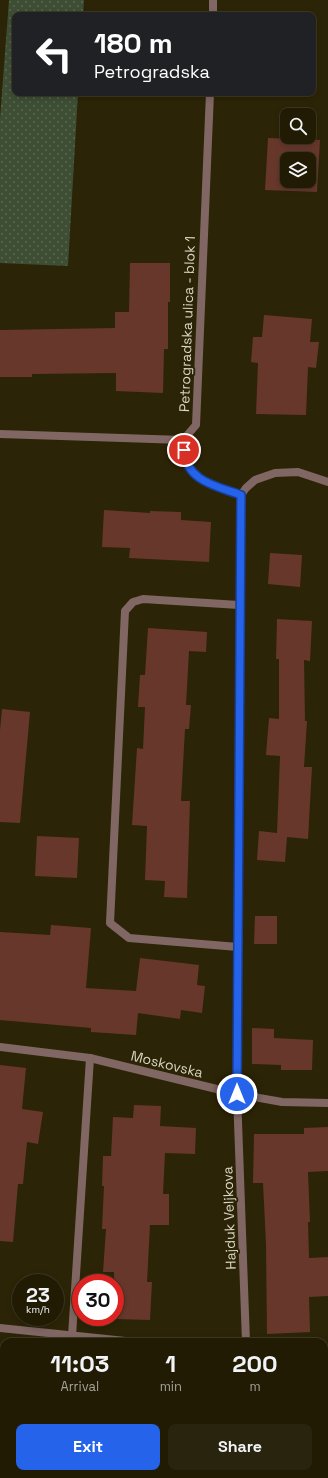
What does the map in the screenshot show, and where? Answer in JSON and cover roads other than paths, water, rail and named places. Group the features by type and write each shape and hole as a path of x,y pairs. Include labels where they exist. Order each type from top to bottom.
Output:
{"street":[{"path":"213,0 213,12"},
{"name":"Petrogradska ulica - blok 1","path":"183,440 196,425 210,96"},
{"path":"0,434 183,440 185,460 194,474 203,481 241,495 255,480 275,473 298,472 328,482"},
{"name":"Hajduk Veljkova","path":"241,495 239,605 237,1094 246,1338"},
{"path":"238,947 129,938 110,923 125,612 133,602 143,599 239,605"},
{"name":"Moskovska","path":"0,1047 90,1058 237,1094 282,1102 328,1103"},
{"path":"72,1336 90,1058"},
{"path":"0,1328 93,1338"}]}
